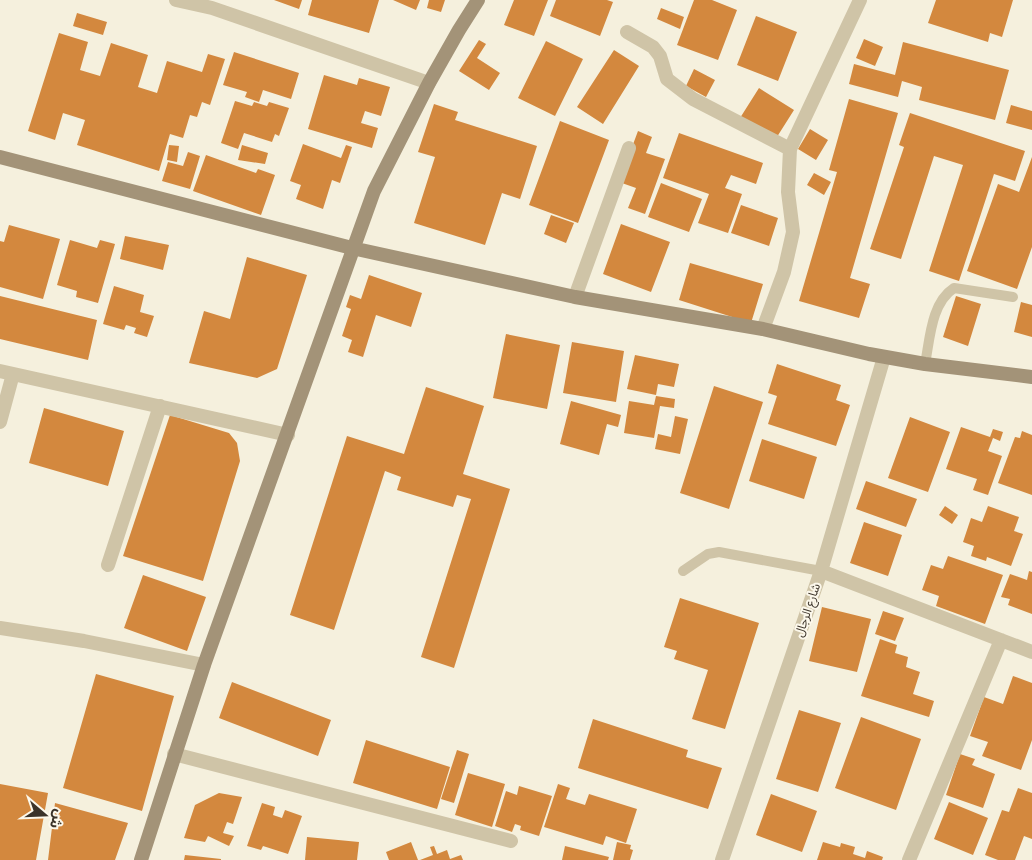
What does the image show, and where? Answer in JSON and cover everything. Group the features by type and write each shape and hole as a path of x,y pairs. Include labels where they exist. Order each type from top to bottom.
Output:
{"main road":[{"path":"141,860 204,665 374,191 430,83 478,0"},
{"path":"0,157 352,248 575,297 763,329 884,357 1032,377"}],"street":[{"path":"176,0 212,8 430,83"},
{"path":"763,329 784,272 793,232 788,192 790,150 860,0"},
{"path":"627,32 653,47 660,56 667,79 693,99 790,150"},
{"path":"575,297 629,148"},
{"name":"شارع الرجال","path":"722,860 821,572 884,357"},
{"path":"0,422 7,372 288,435"},
{"path":"108,564 160,406"},
{"path":"821,572 1032,652"},
{"path":"0,628 84,641 204,665"},
{"path":"909,860 1001,640"},
{"path":"174,754 511,841"}],"lane":[{"path":"925,364 935,313 944,294 954,288 1013,297"},
{"path":"683,572 708,554 719,552 821,572"}],"building":[{"path":"274,0 302,0 299,9"},
{"path":"312,0 379,0 369,33 308,15"},
{"path":"393,0 420,0 416,10"},
{"path":"429,0 445,0 441,12 427,8"},
{"path":"514,0 548,0 534,36 504,25"},
{"path":"556,0 607,0 613,2 600,36 550,16"},
{"path":"694,0 712,0 737,10 718,60 677,45"},
{"path":"936,0 1013,0 1002,37 990,33 988,42 928,23"},
{"path":"661,8 684,17 680,29 657,19"},
{"path":"77,13 107,22 103,35 73,26"},
{"path":"756,16 797,32 778,81 737,65"},
{"path":"59,33 88,42 80,70 100,76 111,43 148,55 138,87 157,93 167,61 202,72 208,54 225,59 210,105 202,102 197,117 190,115 183,138 170,134 159,171 77,145 85,120 63,113 55,140 28,131"},
{"path":"864,39 883,47 875,66 856,58"},
{"path":"479,40 486,44 477,58 500,73 489,90 459,71"},
{"path":"546,41 583,59 555,116 518,98"},
{"path":"903,42 1009,70 995,120 919,100 922,87 902,81 898,97 849,84 854,64 895,75"},
{"path":"614,50 639,66 603,124 577,107"},
{"path":"234,52 299,73 291,99 263,90 259,102 245,97 247,92 223,85"},
{"path":"694,69 715,80 706,97 686,86"},
{"path":"324,75 357,85 359,78 390,87 381,116 365,111 361,123 378,128 372,148 308,129"},
{"path":"759,88 794,110 775,140 740,118"},
{"path":"849,99 898,113 850,278 870,284 859,318 799,301 837,172 829,170"},
{"path":"235,101 252,106 254,102 267,106 269,102 289,108 279,136 275,134 272,142 244,133 238,149 221,143"},
{"path":"434,104 458,112 455,120 537,146 520,199 502,193 485,245 414,223 435,157 418,152"},
{"path":"1011,105 1032,111 1032,130 1006,123"},
{"path":"910,113 1025,151 1015,181 994,174 959,281 929,271 963,165 934,156 901,259 870,249 904,147 899,145"},
{"path":"560,121 609,140 578,223 529,205"},
{"path":"810,129 828,140 816,160 798,149"},
{"path":"638,131 652,137 646,153 665,159 645,214 628,208 636,188 619,182"},
{"path":"679,133 763,163 756,184 731,175 725,188 742,194 728,233 698,223 709,194 663,178"},
{"path":"303,144 341,158 346,145 352,147 340,183 332,180 323,209 296,199 301,185 290,181"},
{"path":"169,145 179,146 177,162 167,160"},
{"path":"242,145 268,153 265,164 238,160"},
{"path":"188,152 200,156 190,189 162,181 168,162 183,166"},
{"path":"206,155 256,173 258,169 275,175 261,215 193,191"},
{"path":"1032,157 1032,247 1017,289 967,271 998,184 1019,192"},
{"path":"814,173 831,182 824,195 807,185"},
{"path":"661,183 702,199 689,232 648,217"},
{"path":"741,205 778,218 769,246 731,233"},
{"path":"551,215 574,223 566,243 544,234"},
{"path":"621,224 670,242 651,292 603,274"},
{"path":"9,225 60,239 43,299 0,287 0,241 4,242"},
{"path":"125,236 169,245 163,270 120,259"},
{"path":"70,240 97,248 100,240 115,244 98,303 76,297 77,291 57,285"},
{"path":"247,257 307,275 277,369 257,378 189,363 204,311 230,319"},
{"path":"690,263 763,284 751,323 679,300"},
{"path":"369,275 422,293 411,327 376,315 363,357 348,352 352,340 342,336 351,309 346,307 350,295 361,299"},
{"path":"114,286 144,295 140,312 154,316 147,337 134,333 136,328 126,325 124,330 103,324"},
{"path":"0,296 97,320 88,360 0,339"},
{"path":"956,296 981,304 968,346 943,337"},
{"path":"1021,302 1032,305 1032,337 1014,332"},
{"path":"506,334 560,345 547,409 493,398"},
{"path":"572,342 624,351 616,402 563,393"},
{"path":"635,355 679,364 674,387 658,384 656,395 627,389"},
{"path":"777,364 841,385 836,400 850,405 836,446 768,424 777,396 768,393"},
{"path":"714,386 763,402 729,509 680,493"},
{"path":"426,387 484,406 463,474 510,489 454,668 421,657 471,499 457,495 453,507 397,490 401,477 385,471 334,630 290,615 347,436 404,454"},
{"path":"656,396 675,399 674,408 660,406 654,438 624,433 629,401 654,405"},
{"path":"571,401 621,415 618,427 607,424 599,455 560,444"},
{"path":"44,408 124,431 108,486 29,463"},
{"path":"170,415 229,433 237,443 240,461 203,581 123,556"},
{"path":"675,416 688,419 680,454 655,449 658,434 671,437"},
{"path":"910,417 950,432 928,492 888,478"},
{"path":"961,427 990,437 993,429 1003,432 1000,441 993,438 988,451 1002,456 988,495 973,490 977,479 946,469"},
{"path":"1022,431 1032,435 1032,495 998,483 1015,437 1020,438"},
{"path":"762,439 817,457 804,499 749,481"},
{"path":"866,481 917,499 906,527 856,509"},
{"path":"945,506 958,515 952,524 939,515"},
{"path":"988,506 1019,517 1014,531 1023,534 1011,566 987,557 986,561 971,556 974,546 963,542 971,518 982,522"},
{"path":"864,522 902,535 888,576 850,563"},
{"path":"948,556 1003,575 985,624 936,606 939,596 922,590 931,565 943,569"},
{"path":"1029,571 1032,572 1032,614 1008,605 1010,599 1001,597 1010,574 1027,580"},
{"path":"143,575 206,597 187,651 124,628"},
{"path":"680,598 759,623 725,729 692,719 708,670 674,659 677,651 664,647"},
{"path":"822,607 871,619 857,672 809,661"},
{"path":"883,611 904,618 895,641 875,634"},
{"path":"880,639 897,645 895,653 908,657 906,667 920,672 913,694 934,701 929,717 861,696"},
{"path":"96,674 174,696 142,811 63,788"},
{"path":"1013,676 1032,683 1032,740 1021,770 982,756 988,742 970,736 984,697 1003,704"},
{"path":"232,682 331,720 318,756 219,718"},
{"path":"799,710 841,723 818,792 776,779"},
{"path":"861,717 921,739 896,810 835,788"},
{"path":"593,719 688,750 686,757 722,768 708,809 578,768"},
{"path":"366,740 450,767 437,809 353,783"},
{"path":"457,750 469,754 454,803 441,799"},
{"path":"960,754 975,759 972,765 995,774 983,808 946,795"},
{"path":"468,773 505,784 492,827 455,815"},
{"path":"0,784 48,793 36,860 0,860"},
{"path":"558,784 570,788 566,799 585,805 589,794 637,809 626,843 606,836 603,845 544,827"},
{"path":"519,786 552,796 539,836 520,830 521,826 515,824 512,832 495,826 506,791 517,795"},
{"path":"1018,788 1032,793 1032,839 1024,836 1015,860 998,860 985,855 1002,810 1009,812"},
{"path":"219,793 242,797 233,824 227,822 223,833 234,836 229,846 208,836 205,842 184,838 195,805"},
{"path":"771,794 817,811 802,852 756,835"},
{"path":"949,802 988,818 973,855 934,839"},
{"path":"55,803 128,823 115,860 48,860"},
{"path":"262,803 275,807 273,815 282,818 285,810 302,816 288,854 263,846 261,850 247,846"},
{"path":"307,837 359,842 357,860 305,860"},
{"path":"411,842 418,860 389,860 386,852"},
{"path":"617,842 631,845 630,849 633,850 630,860 613,860"},
{"path":"823,842 840,847 841,843 855,847 853,854 865,858 867,851 883,857 882,860 817,860"},
{"path":"434,846 437,854 447,850 450,859 461,855 463,860 420,860 433,855 430,847"},
{"path":"565,846 609,857 608,860 562,860"},
{"path":"185,855 221,859 221,860 184,860"}]}
